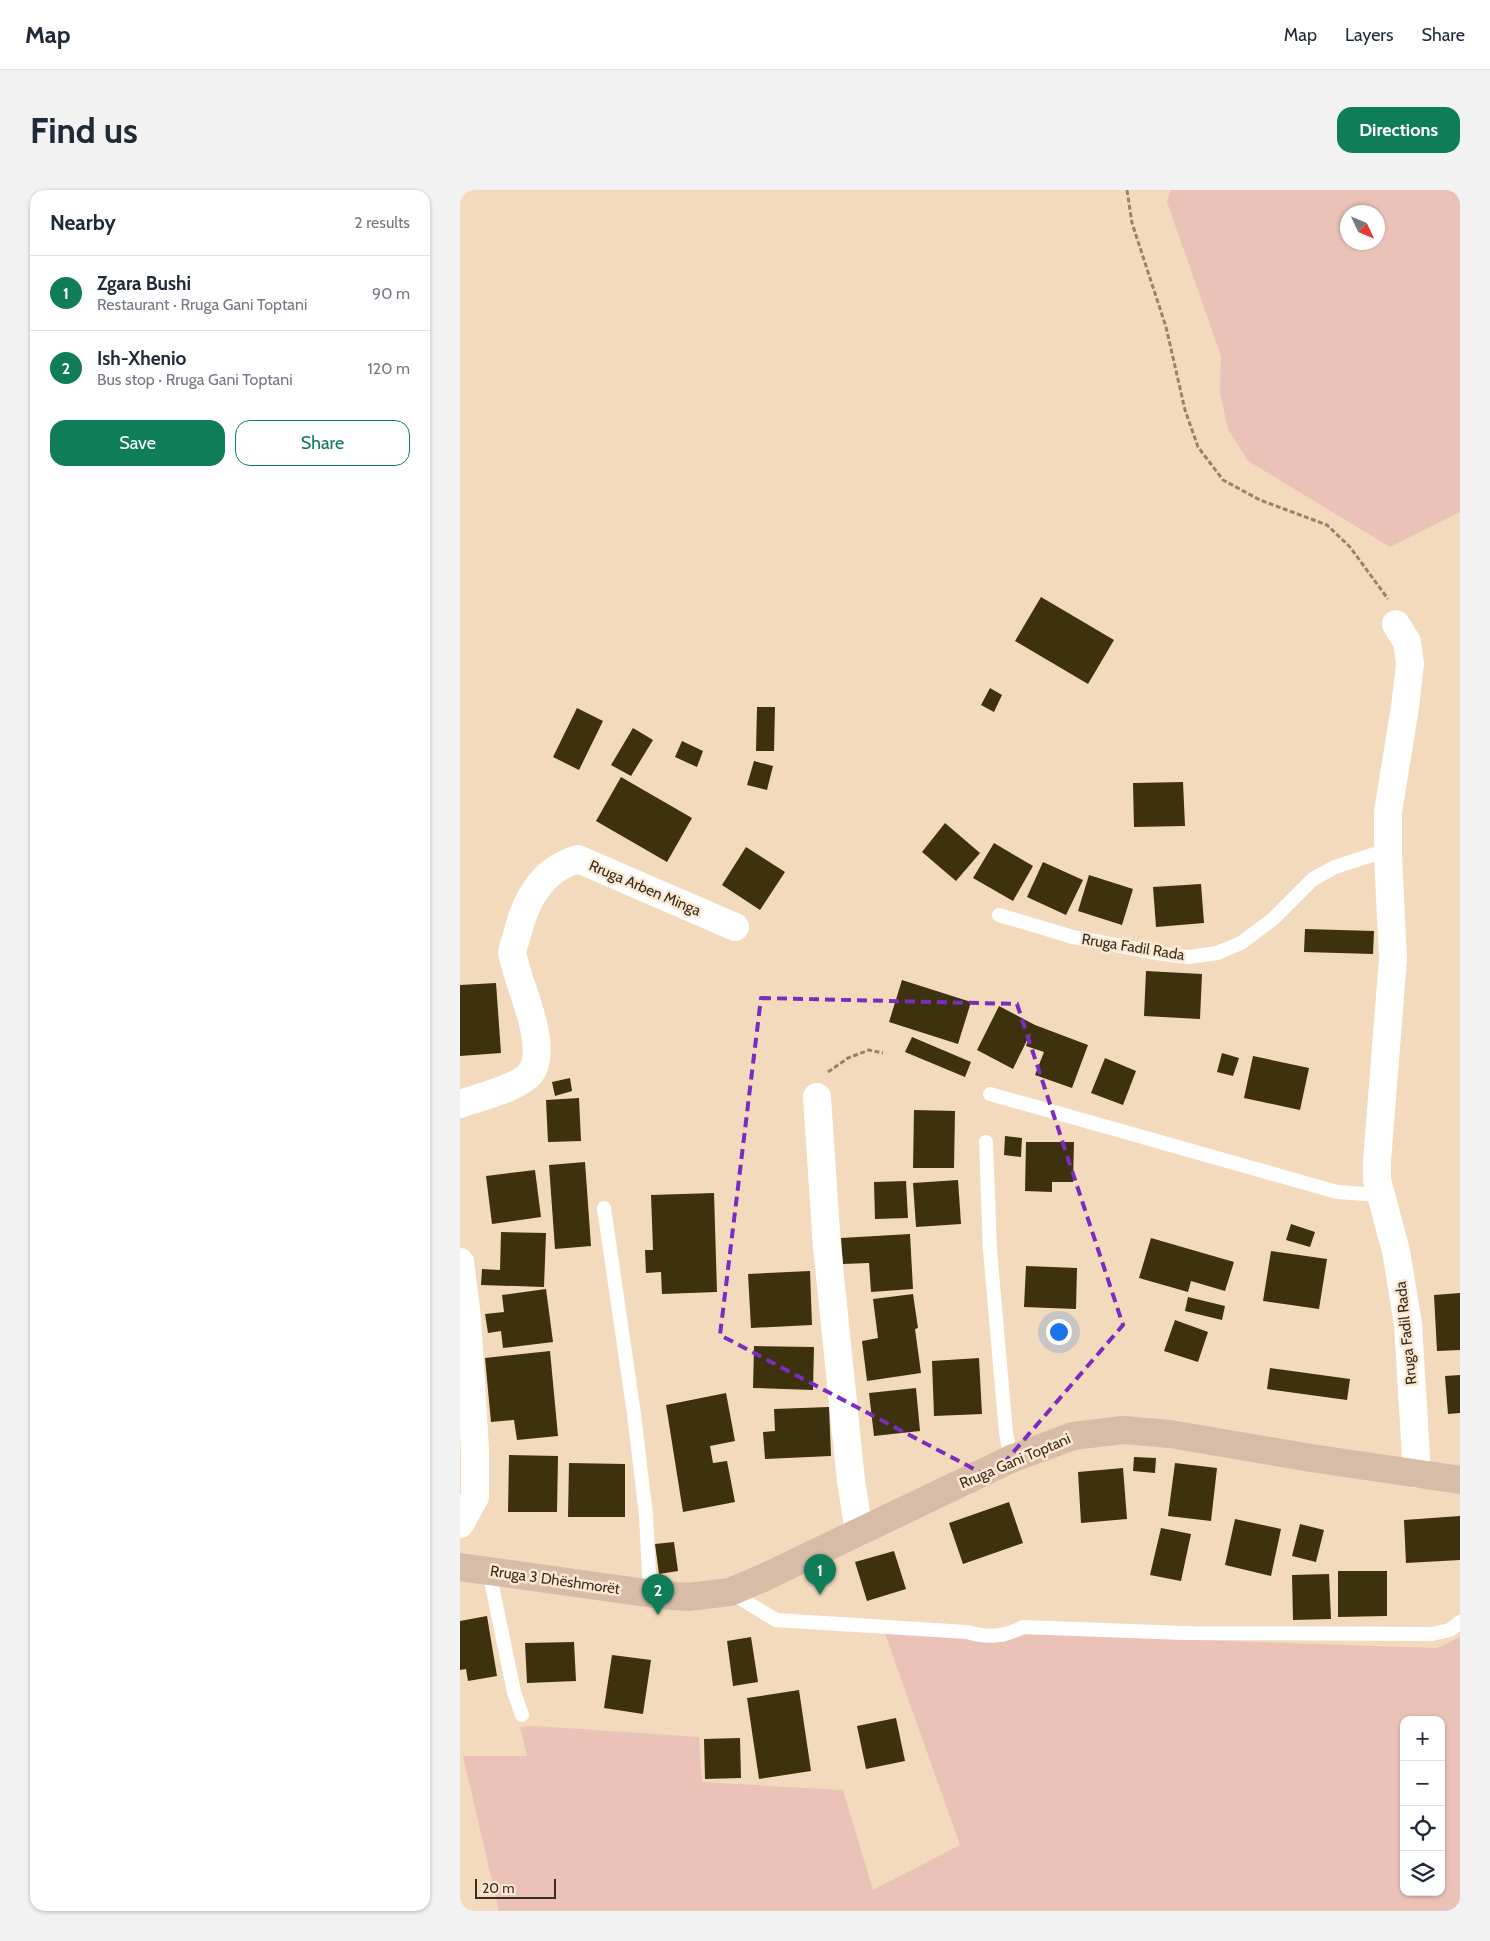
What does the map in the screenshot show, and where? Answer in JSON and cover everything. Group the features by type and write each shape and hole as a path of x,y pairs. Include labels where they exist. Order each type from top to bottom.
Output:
{"main road":[{"name":"Rruga Gani Toptani","path":"650,1594 688,1597 730,1592 1011,1459 1073,1436 1123,1430 1170,1434 1311,1458 1460,1480"},
{"name":"Rruga 3 Dhëshmorët","path":"460,1567 650,1594"}],"street":[{"name":"Rruga Fadil Rada","path":"1396,624 1407,642 1410,664 1388,812 1393,959 1377,1180 1396,1251 1408,1324 1417,1474"},
{"name":"Rruga Arben Minga","path":"460,1104 522,1081 532,1072 537,1057 536,1039 512,954 530,896 552,871 565,863 578,859 735,927"},
{"path":"818,1097 827,1247 851,1481 859,1532"},
{"path":"460,1262 468,1317 475,1449 475,1498 460,1524"}],"lane":[{"name":"Rruga Fadil Rada","path":"999,915 1073,938 1145,951 1189,957 1217,953 1241,943 1273,919 1313,879 1335,867 1374,854 1388,855"},
{"path":"990,1094 1337,1192 1380,1194"},
{"path":"986,1142 990,1250 1006,1434 1011,1459"},
{"path":"604,1208 634,1414 646,1516 650,1594"},
{"path":"489,1571 514,1692 522,1715"},
{"path":"730,1592 776,1620 967,1632 982,1636 1010,1633 1023,1626 1186,1633 1432,1634 1450,1630 1460,1622"}],"path":[{"path":"1127,190 1132,223 1166,327 1185,410 1198,447 1223,480 1260,500 1328,525 1350,547 1388,599 1396,624"},
{"path":"818,1097 828,1071 841,1062 869,1050 883,1053"}],"highlighted area":[{"path":"761,998 1017,1004 1123,1325 991,1478 720,1335"}],"shaded area":[{"path":"1171,190 1460,190 1460,512 1390,547 1248,461 1228,429 1220,393 1221,356 1167,202"},
{"path":"884,1631 1005,1642 1017,1634 1437,1648 1460,1637 1460,1911 499,1911 463,1756 527,1756 520,1727 536,1726 699,1737 702,1782 843,1790 873,1890 960,1845"}],"building":[{"path":"1041,597 1114,640 1088,684 1015,641"},
{"path":"990,688 1002,695 994,712 981,705"},
{"path":"757,707 775,707 774,751 756,751"},
{"path":"577,708 603,721 579,770 553,757"},
{"path":"633,728 653,740 631,776 611,765"},
{"path":"682,741 703,751 697,767 675,757"},
{"path":"754,761 773,766 767,790 747,785"},
{"path":"621,777 692,818 667,862 596,821"},
{"path":"1183,782 1185,826 1134,827 1133,783"},
{"path":"945,823 980,853 956,881 922,852"},
{"path":"994,843 1033,866 1013,901 973,878"},
{"path":"746,847 785,872 760,910 722,885"},
{"path":"1043,862 1083,880 1066,915 1027,897"},
{"path":"1089,875 1133,889 1122,925 1078,911"},
{"path":"1201,884 1204,923 1156,927 1153,887"},
{"path":"1305,929 1374,931 1373,954 1304,952"},
{"path":"1146,971 1202,974 1200,1019 1144,1016"},
{"path":"902,980 971,1002 958,1044 889,1022"},
{"path":"496,983 501,1053 460,1056 460,985"},
{"path":"999,1006 1035,1025 1088,1045 1072,1088 1035,1075 1044,1052 1026,1046 1031,1032 1013,1069 977,1050"},
{"path":"912,1037 971,1062 965,1077 905,1052"},
{"path":"1222,1053 1239,1058 1233,1076 1217,1072"},
{"path":"1253,1056 1309,1068 1300,1110 1244,1098"},
{"path":"1105,1058 1136,1071 1123,1105 1091,1093"},
{"path":"570,1078 572,1091 555,1096 552,1082"},
{"path":"579,1098 581,1141 548,1142 546,1100"},
{"path":"914,1110 955,1111 954,1168 913,1168"},
{"path":"1005,1136 1022,1138 1021,1157 1004,1155"},
{"path":"1026,1142 1074,1142 1073,1182 1052,1182 1052,1192 1025,1191"},
{"path":"585,1162 591,1246 555,1249 549,1165"},
{"path":"535,1170 541,1217 492,1224 486,1176"},
{"path":"958,1180 961,1224 916,1227 913,1183"},
{"path":"906,1181 908,1218 875,1219 874,1182"},
{"path":"714,1193 717,1292 662,1294 661,1272 646,1273 645,1250 653,1250 651,1195"},
{"path":"1291,1224 1315,1232 1310,1247 1286,1240"},
{"path":"501,1232 546,1233 544,1287 481,1285 482,1269 500,1270"},
{"path":"910,1234 913,1289 871,1292 869,1263 843,1264 841,1238"},
{"path":"1151,1238 1234,1262 1225,1291 1191,1281 1188,1292 1139,1278"},
{"path":"1271,1251 1327,1259 1319,1309 1263,1301"},
{"path":"1026,1266 1077,1268 1076,1309 1024,1307"},
{"path":"810,1271 812,1325 751,1328 748,1274"},
{"path":"546,1289 553,1342 503,1348 501,1331 488,1333 485,1314 504,1312 502,1295"},
{"path":"1460,1293 1460,1350 1437,1351 1434,1295"},
{"path":"913,1294 918,1328 915,1329 921,1373 867,1381 862,1341 878,1338 873,1299"},
{"path":"1188,1297 1225,1306 1222,1320 1185,1311"},
{"path":"1175,1320 1208,1332 1198,1362 1164,1351"},
{"path":"754,1346 814,1347 813,1390 753,1388"},
{"path":"550,1351 558,1436 517,1440 514,1420 491,1422 485,1358"},
{"path":"979,1358 982,1414 934,1416 932,1361"},
{"path":"1270,1368 1350,1379 1347,1400 1267,1389"},
{"path":"1460,1375 1460,1413 1448,1414 1445,1376"},
{"path":"916,1388 920,1431 874,1436 869,1393"},
{"path":"726,1393 735,1441 710,1446 713,1463 727,1461 735,1502 683,1512 666,1405"},
{"path":"829,1407 831,1456 765,1459 763,1432 775,1431 774,1409"},
{"path":"509,1455 558,1456 557,1512 508,1512"},
{"path":"1134,1457 1156,1458 1155,1473 1133,1471"},
{"path":"569,1463 625,1464 625,1517 568,1517"},
{"path":"1175,1463 1217,1468 1211,1521 1168,1516"},
{"path":"1123,1468 1127,1519 1081,1523 1078,1472"},
{"path":"1009,1502 1023,1543 963,1564 949,1523"},
{"path":"1460,1516 1460,1560 1406,1563 1404,1520"},
{"path":"1235,1519 1281,1529 1271,1576 1225,1565"},
{"path":"1300,1524 1324,1530 1316,1562 1292,1556"},
{"path":"1161,1528 1191,1534 1181,1581 1150,1575"},
{"path":"674,1542 678,1571 659,1574 655,1544"},
{"path":"894,1551 906,1589 867,1601 855,1562"},
{"path":"1338,1571 1387,1571 1387,1616 1338,1617"},
{"path":"1329,1574 1331,1619 1293,1620 1292,1575"},
{"path":"487,1616 497,1676 468,1681 466,1669 460,1670 460,1621"},
{"path":"751,1637 758,1682 733,1686 727,1641"},
{"path":"574,1642 576,1681 527,1683 525,1643"},
{"path":"612,1655 651,1660 643,1714 604,1708"},
{"path":"799,1690 811,1771 759,1779 747,1698"},
{"path":"896,1718 905,1761 866,1769 857,1726"},
{"path":"740,1738 741,1778 705,1779 704,1739"}],"place":[{"name":"Zgara Bushi","path":"820,1595"},
{"name":"Ish-Xhenio","path":"658,1615"}]}
